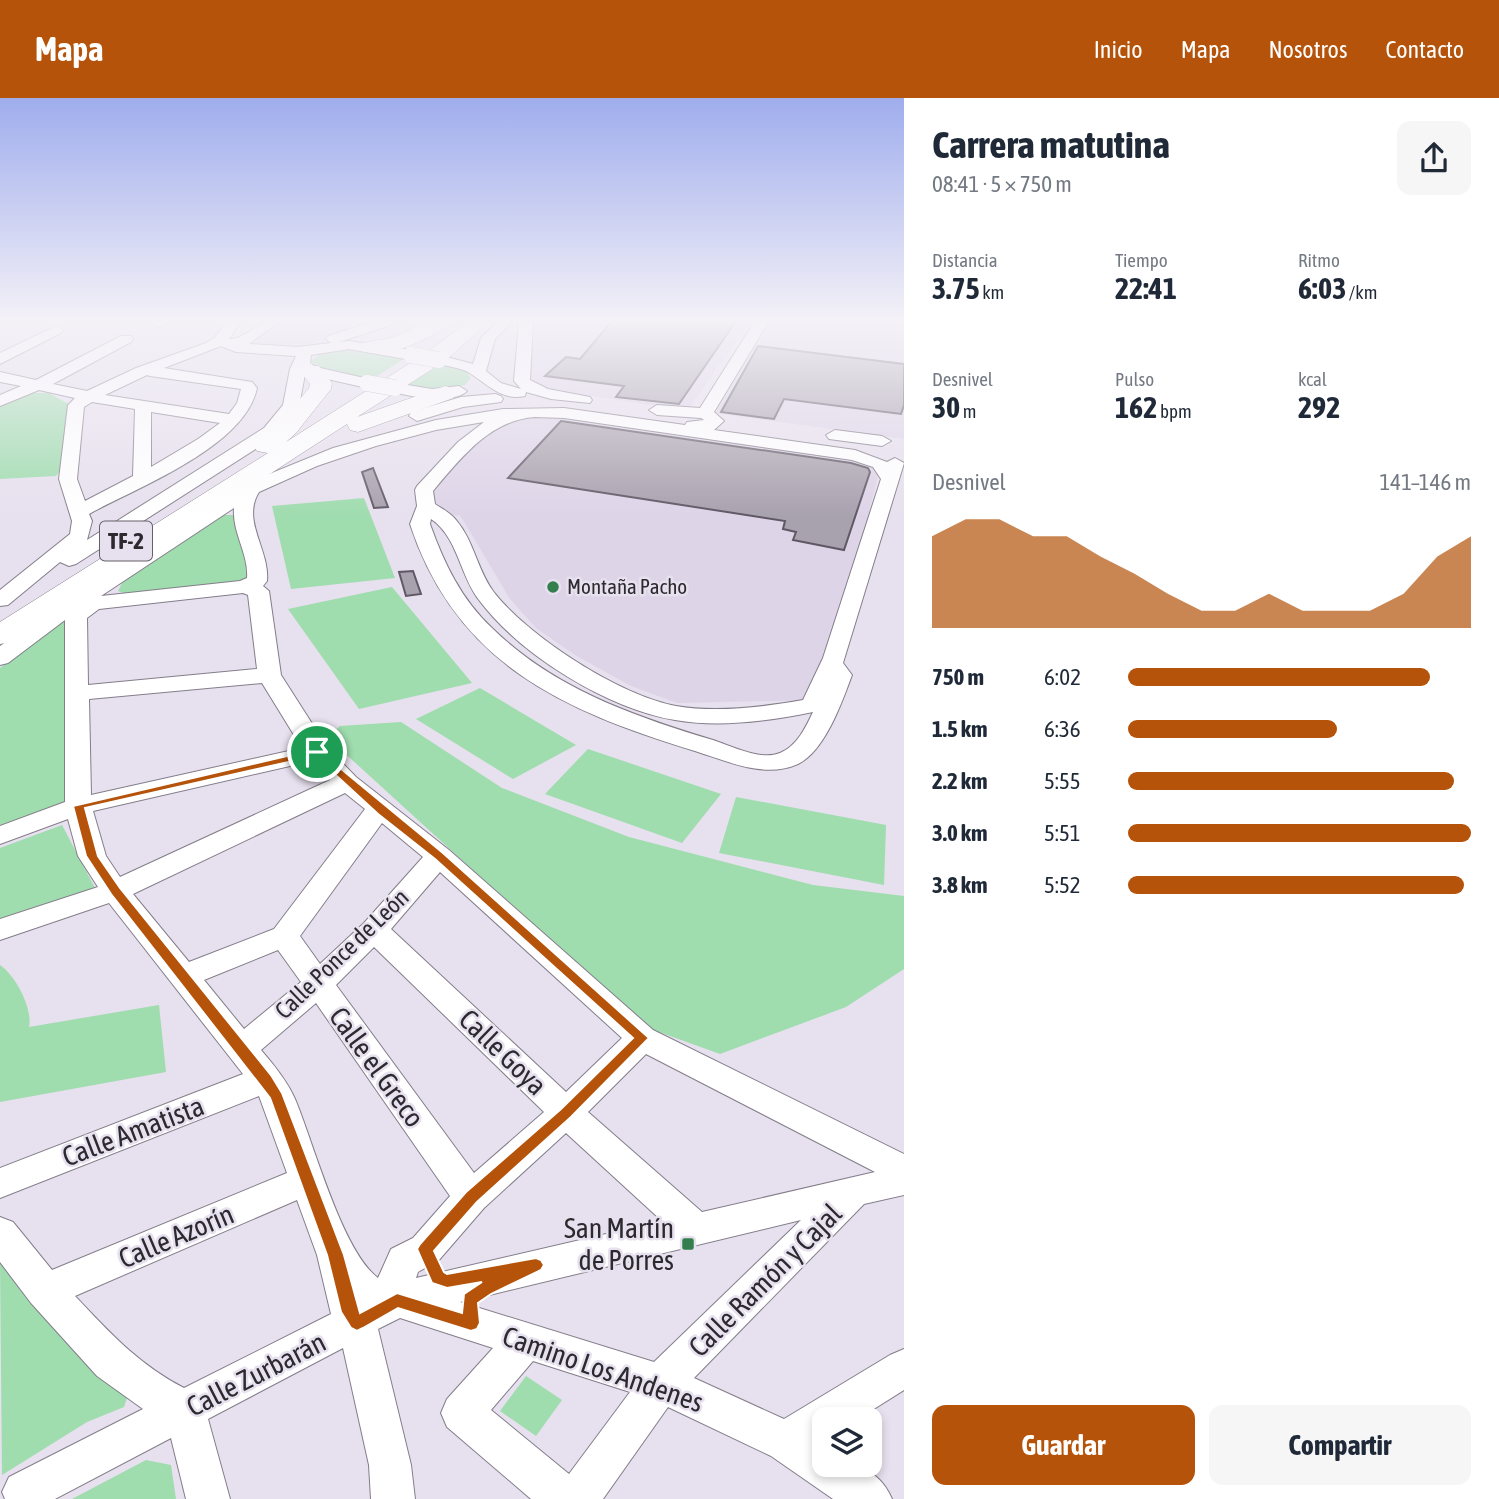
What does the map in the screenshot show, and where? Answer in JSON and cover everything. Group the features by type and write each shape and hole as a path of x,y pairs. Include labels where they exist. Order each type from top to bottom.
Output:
{"highway":[{"path":"254,473 258,451 288,428 320,386"},
{"name":"TF-2","path":"0,621 254,473 376,386"},
{"name":"TF-2","path":"0,635 389,386"},
{"path":"254,473 323,439 449,393"}],"street":[{"path":"0,401 35,386"},
{"path":"51,386 89,396 233,420"},
{"path":"0,602 80,536 80,511 68,479 76,405 111,386"},
{"path":"80,511 209,439 233,420 247,402 247,386"},
{"path":"0,602 253,445 270,432 291,406 295,386"},
{"path":"387,386 449,393 495,394 694,417 853,448 895,459"},
{"path":"449,393 473,386"},
{"path":"500,386 508,391 578,403"},
{"path":"529,386 578,403"},
{"path":"694,417 716,386"},
{"path":"0,658 254,473 312,454 345,439 461,402 502,398 578,403"},
{"path":"142,477 143,405"},
{"path":"254,473 483,416 523,412 564,413 855,455 879,463 895,459"},
{"path":"523,412 493,422 470,440 424,490 426,506 420,524 444,583 471,620 495,643 526,667 586,702 673,737 728,753 777,761 796,754 832,700 840,675 829,668"},
{"path":"694,417 895,459"},
{"path":"431,428 458,429 471,436 470,440"},
{"path":"853,448 885,461 895,459"},
{"path":"426,506 450,524 487,597 524,635 571,667 624,694 677,713 782,710 813,705 829,668 895,459"},
{"path":"244,587 257,581 259,572 246,525 244,504 254,473"},
{"path":"244,587 258,591 269,676 317,752 347,782 439,856 642,1038 904,1170"},
{"name":"Camino Los Andenes","path":"244,587 93,603 76,616 78,806 92,856 116,891 266,1079 276,1097 336,1255 350,1312 357,1323 390,1465 393,1499"},
{"path":"756,718 769,719 783,727 789,736 789,744 769,754 728,753 707,737 712,722 723,719 813,712 822,706 828,692 829,668"},
{"path":"76,693 269,676"},
{"path":"0,836 78,806 317,752"},
{"path":"0,930 116,891 347,782"},
{"path":"183,975 284,936 374,815 383,811"},
{"name":"Calle Ponce de León","path":"241,1049 317,985 374,930 439,856"},
{"name":"Calle Goya","path":"374,930 566,1113 696,1230"},
{"name":"Calle el Greco","path":"284,936 471,1197"},
{"path":"397,1300 394,1285 404,1261 426,1249 471,1197 566,1113 642,1038"},
{"name":"Calle Amatista","path":"0,1182 266,1079"},
{"name":"Calle Azorín","path":"45,1291 307,1180"},
{"name":"Calle Zurbarán","path":"24,1492 357,1323 397,1300 904,1180"},
{"name":"Calle Ramón y Cajal","path":"576,1499 661,1383 851,1194"},
{"path":"0,1233 45,1291 111,1363 149,1391 185,1410 208,1499"},
{"path":"426,1249 438,1278 447,1281 536,1265"},
{"name":"Camino Los Andenes","path":"336,1255 351,1279 372,1297 397,1300 661,1383 786,1441 870,1499"},
{"name":"Calle Zurbarán","path":"471,1323 470,1300 485,1289 536,1265"},
{"path":"525,1341 463,1413 565,1499"},
{"path":"786,1441 904,1368"}],"shaded area":[{"path":"543,386 704,386 689,408 663,407"},
{"path":"731,386 904,386 904,439 715,413"},
{"path":"535,415 555,415 870,462 879,472 861,544 815,700 677,703 631,686 575,655 536,628 510,599 460,515 450,516 431,501 436,487 492,427"}],"green space":[{"path":"406,386 458,386 440,390"},
{"path":"34,393 49,393 70,405 63,467 56,476 0,479 0,404"},
{"path":"364,498 395,578 291,589 272,506"},
{"path":"223,515 236,515 252,579 244,583 126,594 118,591 125,577"},
{"path":"392,587 472,683 359,709 288,609"},
{"path":"66,618 67,803 0,828 0,668"},
{"path":"480,688 576,745 513,779 416,719"},
{"path":"401,722 502,788 629,837 813,885 904,896 904,969 846,1007 720,1054 645,1027 327,737 340,726"},
{"path":"588,749 721,794 682,843 545,794"},
{"path":"736,797 886,825 884,885 719,853"},
{"path":"62,825 95,888 0,919 0,848"},
{"path":"0,965 22,993 30,1020 29,1027 159,1005 166,1072 0,1102"},
{"path":"0,1258 128,1395 124,1407 87,1422 2,1475"},
{"path":"526,1376 562,1400 536,1436 500,1411"},
{"path":"146,1460 171,1465 176,1499 72,1499"}],"building":[{"path":"624,386 691,386 679,404 616,397"},
{"path":"735,386 904,386 901,414 784,399 774,419 721,412"},
{"path":"561,421 851,463 868,468 870,472 844,550 793,540 796,532 783,529 785,521 508,478"},
{"path":"373,468 388,507 374,508 362,472"},
{"path":"413,571 421,594 406,596 399,572"}],"place":[{"name":"Montaña Pacho","path":"553,587"},
{"name":"San Martín de Porres","path":"688,1244"}],"route":[{"path":"317,752 347,782 439,856 642,1038 566,1113 471,1197 426,1249 428,1261 438,1278 447,1281 536,1265 485,1289 470,1300 471,1323 397,1300 357,1323 350,1312 336,1255 276,1097 266,1079 116,891 92,856 78,806 317,752"}]}
